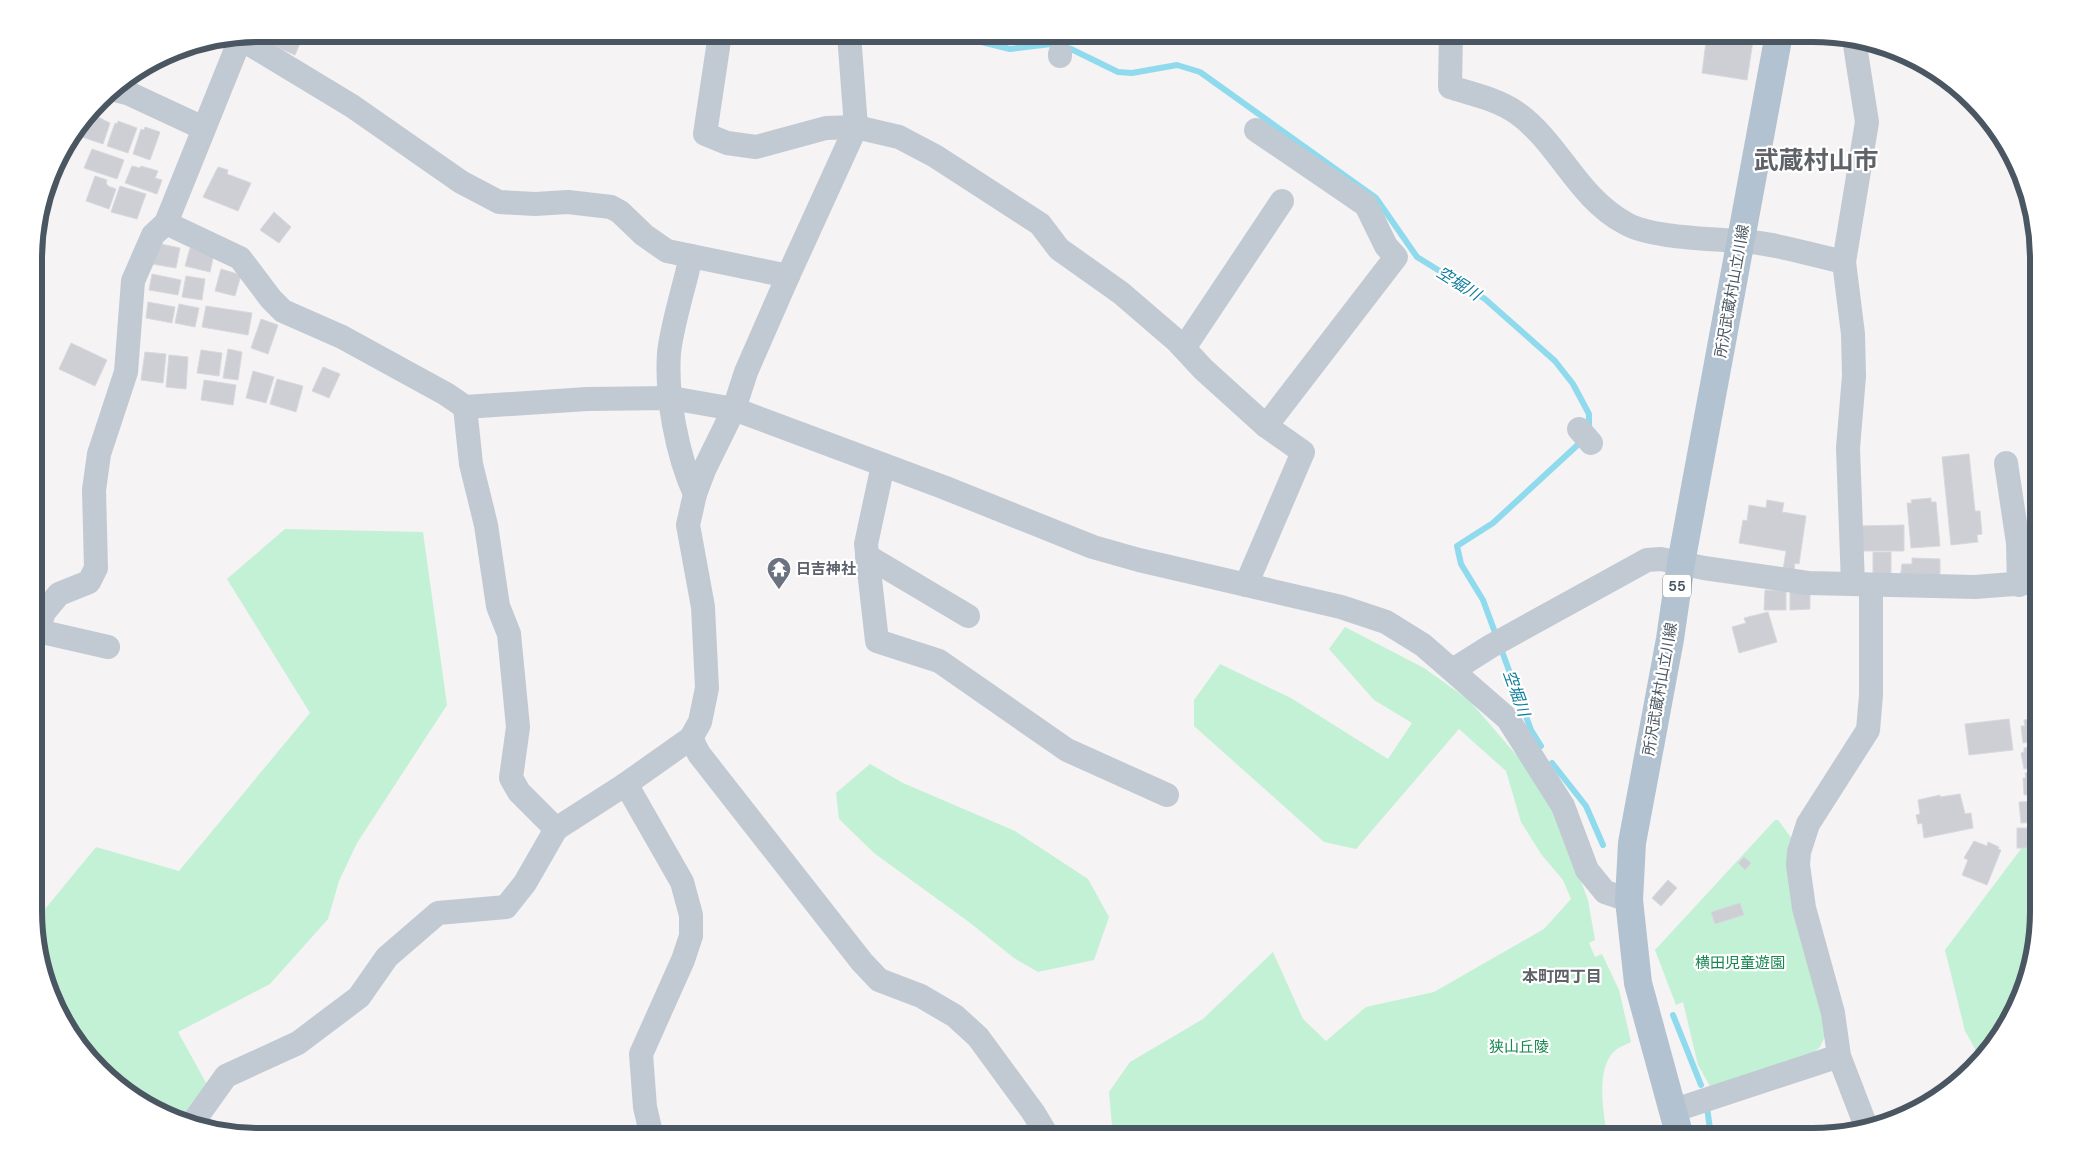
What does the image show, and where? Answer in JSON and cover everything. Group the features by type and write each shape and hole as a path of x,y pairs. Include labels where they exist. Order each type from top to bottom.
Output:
{"main road":[{"name":"所沢武蔵村山立川線","path":"1677,1128 1638,984 1628,900 1632,843 1670,639 1681,562 1777,42"}],"street":[{"path":"719,42 705,134 727,143 756,147 826,128 856,127 899,137 935,156 1040,224 1059,249 1121,292 1184,348 1202,369 1266,426 1303,452 1246,585"},
{"path":"195,1118 226,1076 298,1043 359,997 387,957 438,913 506,907 525,883 556,829 626,784 691,738 700,722 708,688 702,606 688,526 695,494 734,408 746,372 788,276 856,127 850,42"},
{"path":"1450,42 1450,86 1501,104 1517,114 1546,144 1586,194 1624,223 1647,232 1761,243 1844,262"},
{"path":"42,618 44,612 59,594 88,582 96,568 94,490 98,454 126,372 133,281 153,235 166,223 239,43"},
{"path":"249,43 352,106 461,182 498,202 535,204 568,202 611,207 620,212 644,235 667,252 788,276"},
{"path":"1855,47 1867,122 1865,147 1844,262 1852,334 1854,376 1848,448 1871,695 1868,730 1808,824 1799,852 1799,877 1804,908 1833,1013 1839,1056 1864,1122"},
{"path":"121,92 203,128"},
{"path":"1256,130 1366,205 1386,246 1396,257 1266,426"},
{"path":"1184,348 1282,201"},
{"path":"166,223 240,258 270,299 283,311 342,337 446,394 465,407 587,399 671,398 734,408 943,487 1093,548 1341,606 1386,622 1423,645 1508,719 1556,793 1571,823 1586,870 1596,885 1605,892 1628,900"},
{"path":"691,256 670,352 671,398 683,468 695,494"},
{"path":"465,407 471,464 486,525 498,606 509,634 518,727 511,778 519,792 556,829"},
{"path":"1453,670 1497,643 1647,560 1661,559 1704,568 1808,583 1975,587 2029,584 2018,543 2006,463"},
{"path":"883,465 866,544 877,640 939,661 1066,750 1167,795"},
{"path":"867,556 968,616"},
{"path":"42,632 108,647"},
{"path":"691,738 699,754 862,962 879,980 920,996 954,1016 978,1037 1034,1112 1043,1128"},
{"path":"626,784 682,882 691,915 690,936 683,960 641,1054 645,1107 650,1128"},
{"path":"1672,1110 1839,1056"}],"green space":[{"path":"285,529 423,532 447,705 357,843 339,881 328,919 270,984 178,1032 210,1090 190,1117 164,1106 127,1084 87,1044 65,1007 54,981 44,940 42,913 96,847 179,871 310,713 227,579"},
{"name":"狭山丘陵","path":"1345,627 1424,668 1469,700 1530,771 1556,814 1588,900 1595,940 1589,943 1595,957 1602,954 1619,990 1631,1042 1617,1049 1605,1067 1602,1090 1606,1128 1112,1128 1109,1092 1130,1062 1203,1019 1273,952 1303,1019 1326,1041 1366,1007 1434,992 1544,929 1571,899 1563,880 1541,854 1521,822 1506,771 1459,729 1356,849 1324,842 1194,726 1194,700 1220,664 1291,698 1388,759 1412,723 1374,700 1329,649"},
{"path":"870,764 903,783 1015,831 1088,879 1109,917 1094,960 1038,972 1014,958 969,922 874,853 839,819 836,793"},
{"name":"横田児童遊園","path":"1775,820 1778,820 1793,840 1827,1032 1820,1047 1807,1058 1711,1088 1698,1065 1683,1002 1676,1005 1655,950"},
{"path":"2030,837 2030,926 2023,968 2008,1007 1994,1032 1978,1054 1965,1031 1945,950"}],"building":[{"path":"264,42 301,42 295,55"},
{"path":"1706,42 1753,42 1747,80 1702,73"},
{"path":"96,116 110,123 103,144 82,137"},
{"path":"118,121 137,128 128,153 107,146 115,123 117,124"},
{"path":"145,127 160,132 150,160 133,154 141,129 144,130"},
{"path":"92,149 124,160 117,179 84,168"},
{"path":"132,166 140,168 141,166 158,171 155,178 162,180 157,194 125,183"},
{"path":"218,167 228,170 227,174 251,183 238,211 203,197"},
{"path":"95,176 107,180 108,186 116,189 109,209 86,201"},
{"path":"120,186 146,194 137,219 111,212"},
{"path":"274,212 291,227 279,243 260,230"},
{"path":"156,243 180,248 176,268 152,264"},
{"path":"190,248 214,254 210,272 185,266"},
{"path":"221,269 241,275 235,296 215,291"},
{"path":"152,274 181,280 178,295 149,290"},
{"path":"186,276 205,279 202,300 182,297"},
{"path":"148,302 175,307 172,323 146,318"},
{"path":"179,304 199,308 195,327 175,323"},
{"path":"206,306 252,313 248,335 202,327"},
{"path":"261,319 278,325 268,354 251,348"},
{"path":"71,343 107,360 95,386 59,369"},
{"path":"228,349 242,352 238,380 223,378"},
{"path":"201,350 222,353 219,376 197,373"},
{"path":"145,352 166,354 163,383 141,380"},
{"path":"169,355 188,357 186,389 166,387"},
{"path":"323,367 340,374 329,398 312,391"},
{"path":"253,371 274,377 266,403 246,398"},
{"path":"277,379 303,386 296,412 270,404"},
{"path":"204,380 236,385 233,405 201,400"},
{"path":"1969,454 1975,511 1980,511 1982,534 1977,535 1978,542 1951,545 1942,457"},
{"path":"1931,498 1931,502 1936,502 1940,546 1911,548 1907,503 1912,503 1911,500"},
{"path":"1767,500 1784,503 1782,512 1806,516 1799,564 1795,563 1794,571 1783,570 1786,551 1739,543 1743,520 1747,521 1749,505 1766,508"},
{"path":"1904,525 1904,551 1861,551 1861,526"},
{"path":"1873,552 1891,552 1891,578 1873,578"},
{"path":"1912,558 1940,559 1940,583 1900,579 1902,564 1912,564"},
{"path":"1790,589 1810,589 1810,609 1790,610"},
{"path":"1765,590 1786,591 1786,610 1764,610"},
{"path":"1768,612 1777,642 1739,653 1732,627 1746,623 1744,618"},
{"path":"2009,719 2013,750 1969,755 1965,724"},
{"path":"2030,719 2030,742 2023,743 2021,726 2025,726 2024,720"},
{"path":"2030,747 2030,768 2024,769 2021,753 2024,752 2024,748"},
{"path":"2030,772 2030,795 2024,795 2023,778 2026,778 2025,773"},
{"path":"1960,794 1965,814 1971,813 1973,828 1924,838 1922,823 1918,824 1916,815 1920,814 1918,800 1940,795 1940,797"},
{"path":"2030,801 2030,822 2021,823 2019,802"},
{"path":"2017,828 2030,828 2030,848 2017,848"},
{"path":"1974,841 1987,846 1988,842 1999,847 1998,849 2001,850 1987,885 1962,875 1968,860 1964,858"},
{"path":"1744,857 1751,863 1745,870 1738,863"},
{"path":"1668,880 1677,888 1661,906 1652,898"},
{"path":"1740,903 1744,915 1715,924 1711,912"}],"waterway":[{"name":"空堀川","path":"982,42 1010,49 1051,44 1071,49 1118,72 1132,73 1177,65 1200,72 1376,198 1417,257 1485,299 1555,361 1573,384 1589,414 1589,429"},
{"name":"空堀川","path":"1541,746 1531,730 1483,600 1461,564 1457,546 1493,523 1583,440"},
{"name":"空堀川","path":"1552,763 1586,806 1603,845"},
{"name":"空堀川","path":"1673,1015 1701,1085"},
{"name":"空堀川","path":"1707,1107 1710,1128"}],"place":[{"name":"日吉神社","path":"779,590"}],"district":[{"name":"武蔵村山市","path":"1816,160"},
{"name":"本町四丁目","path":"1562,976"}]}
